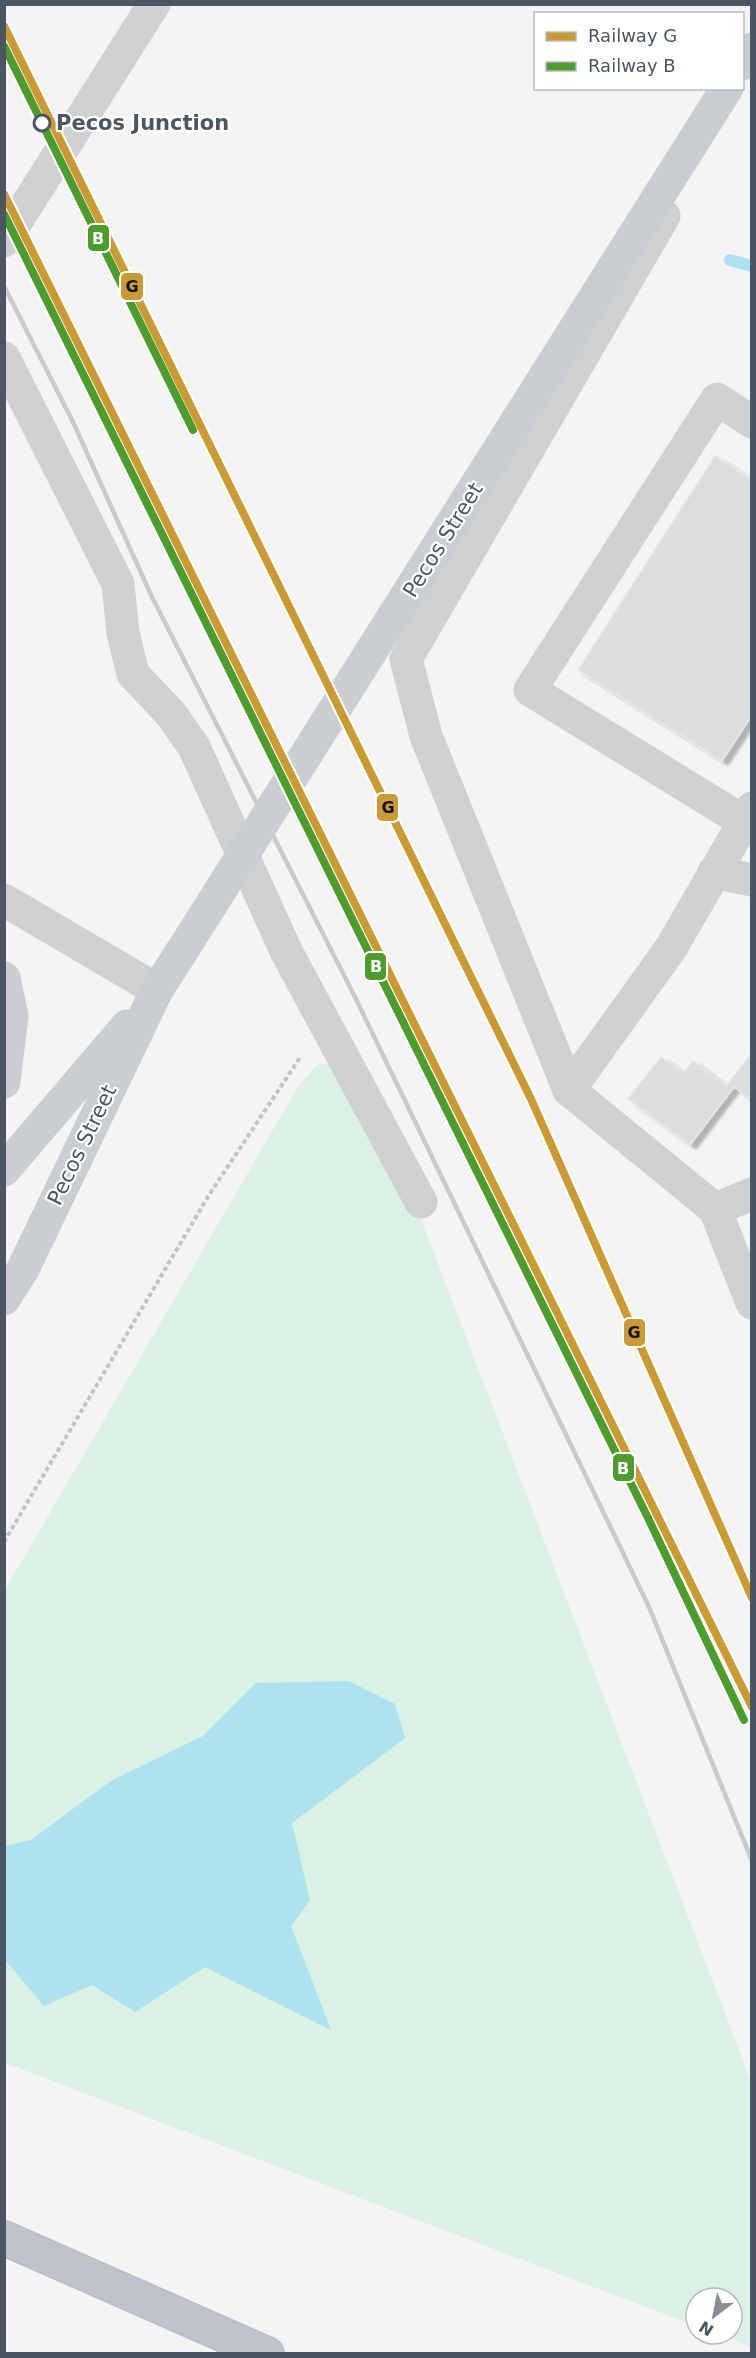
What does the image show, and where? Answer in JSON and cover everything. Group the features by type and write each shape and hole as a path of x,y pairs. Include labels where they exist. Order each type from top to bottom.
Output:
{"highway":[{"path":"4,2238 267,2354"}],"main road":[{"name":"Pecos Street","path":"4,1299 23,1269 157,990 726,90"},
{"path":"4,978 12,1016 4,1082"},
{"name":"Pecos Street","path":"4,1170 157,990"}],"street":[{"path":"4,241 154,4"},
{"path":"744,84 752,71"},
{"path":"740,90 406,659 426,736 569,1090 715,1209 752,1303"},
{"path":"4,358 118,584 123,633 133,674 171,714 194,747 286,951 421,1202"},
{"path":"569,1090 671,948 747,814 531,690 717,399 752,422"},
{"path":"714,872 752,880"},
{"path":"4,900 157,990"},
{"path":"715,1209 752,1194"}],"path":[{"path":"4,1542 209,1195 324,1022"}],"green space":[{"path":"319,1063 345,1067 368,1081 751,2081 751,2347 744,2344 744,2286 684,2286 684,2321 5,2063 5,1590 299,1085"}],"water":[{"path":"349,1681 395,1704 405,1738 292,1823 310,1900 291,1926 331,2030 205,1967 135,2012 92,1985 44,2006 5,1960 5,1846 31,1840 112,1780 203,1736 256,1683"}],"building":[{"path":"715,456 752,480 752,715 722,761 578,670"},
{"path":"752,1053 752,1100 734,1087 690,1145 628,1099 661,1057 684,1073 693,1061 726,1086"}],"waterway":[{"path":"730,260 752,266"}],"railway":[{"path":"4,286 73,422 151,595 354,995 649,1607 752,1861"}],"rail line":[{"name":"G","path":"4,26 531,1099 752,1598"},
{"name":"B","path":"4,46 193,430"},
{"name":"G","path":"4,194 752,1707"},
{"name":"B","path":"4,214 649,1520 744,1720"}],"place":[{"name":"Pecos Junction","path":"42,123"}]}
